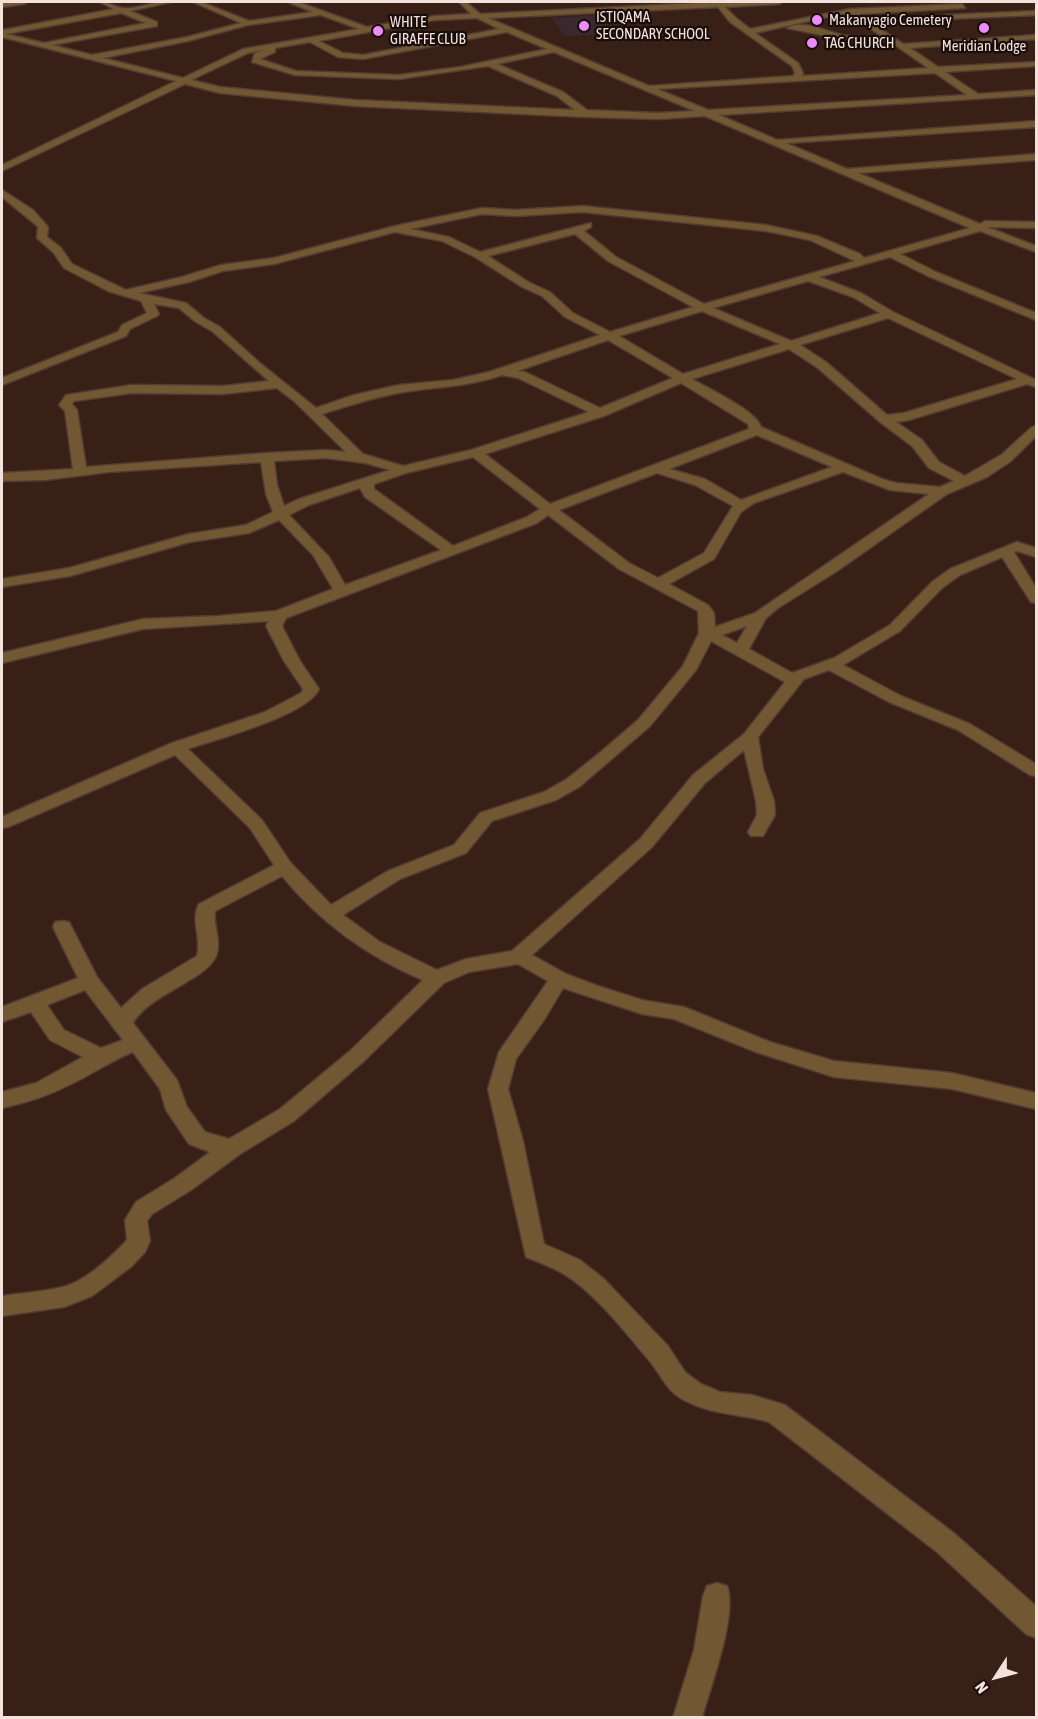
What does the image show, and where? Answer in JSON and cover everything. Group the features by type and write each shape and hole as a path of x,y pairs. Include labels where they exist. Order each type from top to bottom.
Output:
{"street":[{"path":"2,5 24,2"},
{"path":"103,2 162,27"},
{"path":"2,33 167,2"},
{"path":"196,2 248,23"},
{"path":"292,2 367,28"},
{"path":"462,2 477,15 509,29 975,226 1036,249"},
{"path":"567,2 573,10"},
{"path":"2,168 246,51 367,28 435,18 705,3 779,2"},
{"path":"833,2 891,38 975,96"},
{"path":"719,4 733,20 752,31 795,64 799,73 796,78"},
{"path":"752,31 824,15 959,4 994,27"},
{"path":"90,57 188,39 248,23 323,12"},
{"path":"932,18 1036,13"},
{"path":"865,21 876,20"},
{"path":"42,45 154,24"},
{"path":"774,27 811,29 846,38 891,38"},
{"path":"310,39 341,55 363,57 509,29"},
{"path":"171,31 188,39"},
{"path":"2,33 42,45 242,93 327,101 658,116 1036,93"},
{"path":"1002,33 1028,50"},
{"path":"903,46 1036,37"},
{"path":"287,43 258,55 255,60 287,72 357,77 417,76 556,49"},
{"path":"489,63 560,94 586,114"},
{"path":"649,87 1036,64"},
{"path":"778,142 1036,124"},
{"path":"847,171 1036,157"},
{"path":"2,193 36,216 43,227 42,238 57,250 68,266 126,294 182,305 200,320 216,329 313,413 358,456"},
{"path":"126,294 184,280 221,268 274,261 395,229 482,211 515,213 583,209 723,223 798,234 856,255 863,263"},
{"path":"479,255 577,230 590,224 605,212"},
{"path":"313,413 358,398 399,389 460,383 501,372 612,337 635,327 863,263 975,226 1036,225"},
{"path":"2,658 143,624 218,621 280,615 532,520 548,509 751,434 755,429 754,423 740,412 612,337 569,315 546,294 526,285 479,255 445,239 395,229"},
{"path":"577,230 612,259 704,308 792,345 822,365 884,419 917,443 934,465 964,481"},
{"path":"892,254 932,274 1036,317"},
{"path":"807,278 857,295 889,314 1032,382"},
{"path":"2,382 122,334 126,327 151,317 153,312 146,299"},
{"path":"2,583 70,572 189,538 249,529 304,502 402,470 445,462 600,413 682,378 889,314"},
{"path":"501,372 521,375 600,413"},
{"path":"884,419 905,417 1032,382"},
{"path":"80,472 76,431 71,410 65,405 70,398 132,389 223,390 279,384"},
{"path":"755,429 877,483 942,491"},
{"path":"709,634 760,616 942,491 982,474 1006,458 1036,430"},
{"path":"1021,442 1036,445"},
{"path":"330,914 394,875 460,849 486,817 550,796 573,783 645,723 690,667 709,634 707,613 703,608 624,566 475,453"},
{"path":"2,477 326,454 358,456 381,461 402,470"},
{"path":"267,457 267,476 280,513 321,555 330,568 336,585 343,592"},
{"path":"678,474 682,460"},
{"path":"659,584 709,556 729,520 741,505 774,490 843,468"},
{"path":"656,470 678,474 709,486 741,505"},
{"path":"367,483 370,494 452,551"},
{"path":"2,1305 64,1297 84,1289 124,1259 137,1245 139,1241 136,1220 140,1211 183,1184 232,1148 264,1131 296,1108 357,1056 437,978 466,966 509,960 519,956 646,843 699,779 750,737 794,680 805,672 830,664 895,628 937,585 955,572 1036,537"},
{"path":"1011,548 1036,553"},
{"path":"1011,548 1036,599"},
{"path":"2,823 116,776 178,747 271,715 304,699 311,693 311,689 292,661 274,626 280,615"},
{"path":"741,650 760,616"},
{"path":"709,634 794,680"},
{"path":"830,664 895,699 964,726 1036,771"},
{"path":"750,737 755,769 765,801 766,815 757,832"},
{"path":"178,747 196,770 256,824 284,867 330,914 407,967 437,978"},
{"path":"123,1022 129,1009 138,1000 196,967 205,959 209,951 204,914 206,908 214,901 284,867"},
{"path":"62,927 89,981 123,1022 170,1086 177,1110 196,1138 206,1143 232,1148"},
{"path":"519,956 559,979 591,991 642,1006 677,1012 763,1047 834,1069 952,1081 1036,1101"},
{"path":"559,979 537,1015 506,1057 498,1089 512,1141 534,1250 572,1267 596,1286 659,1354 676,1380 692,1392 719,1403 752,1406 776,1413 850,1467 946,1543 1036,1624"},
{"path":"2,1015 89,981"},
{"path":"34,1001 57,1035 100,1057"},
{"path":"2,1100 42,1089 64,1079 100,1057 138,1042"},
{"path":"687,1718 708,1650 717,1596"}],"shaded area":[{"name":"ISTIQAMA SECONDARY SCHOOL","path":"603,15 618,34 565,36 552,18"}],"place":[{"name":"Makanyagio Cemetery","path":"817,20"},
{"name":"ISTIQAMA SECONDARY SCHOOL","path":"584,26"},
{"name":"Meridian Lodge","path":"984,28"},
{"name":"WHITE GIRAFFE CLUB","path":"378,31"},
{"name":"TAG CHURCH","path":"812,43"}]}
